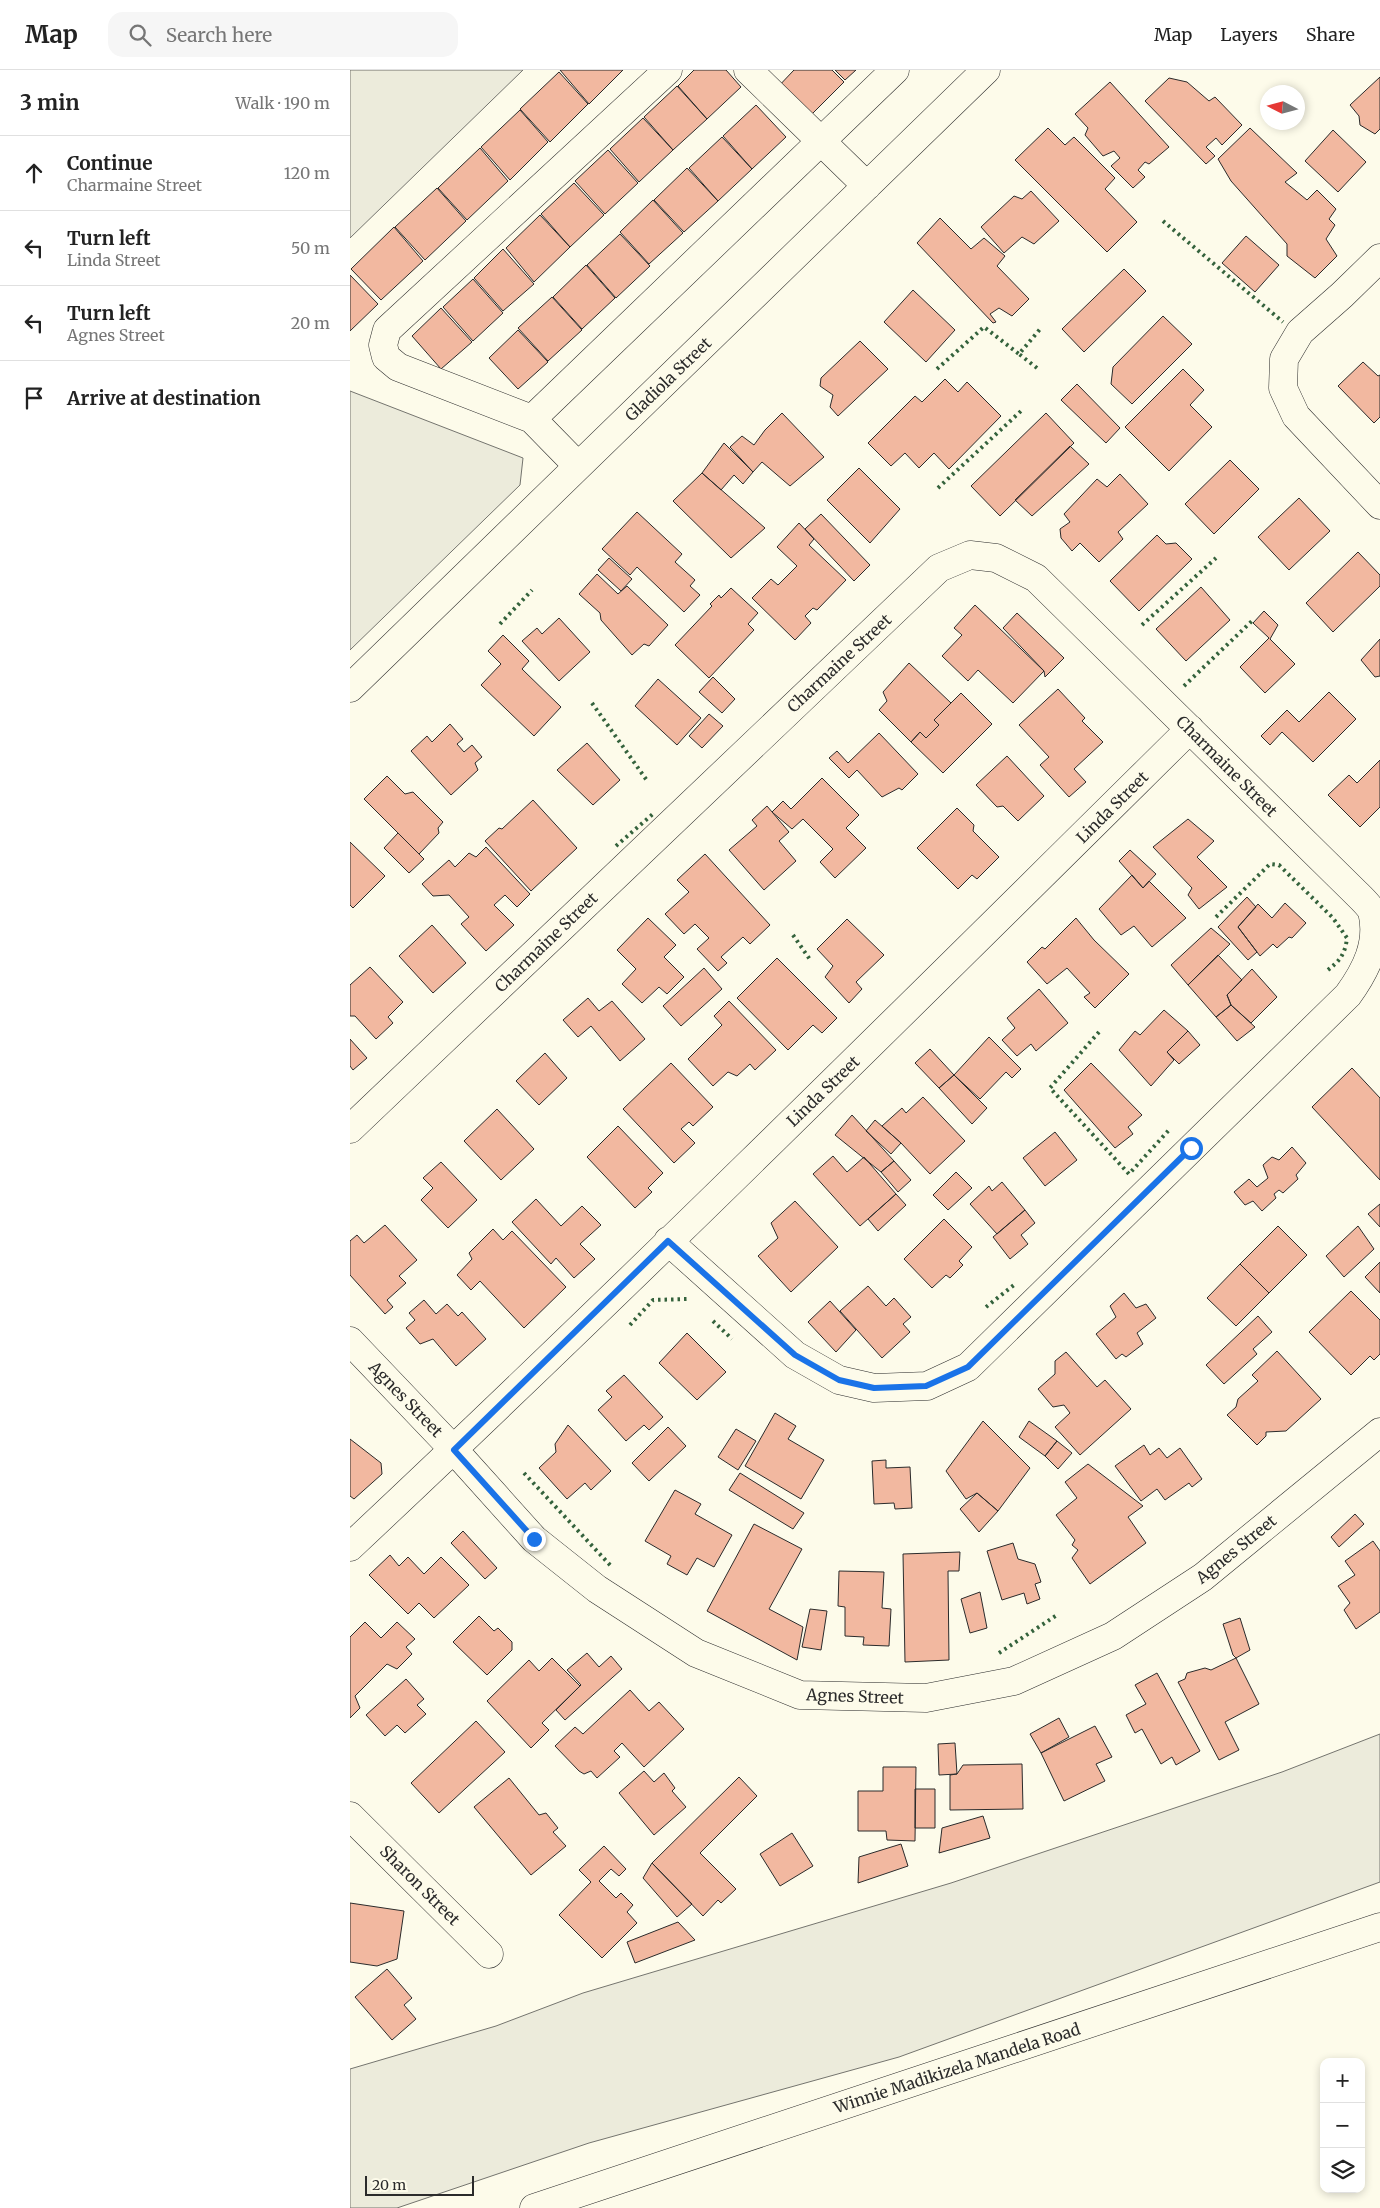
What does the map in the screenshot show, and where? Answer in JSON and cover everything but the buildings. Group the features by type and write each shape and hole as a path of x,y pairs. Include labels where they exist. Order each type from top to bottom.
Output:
{"street":[{"path":"578,466 532,419 398,367 386,357 383,345 387,330 668,70"},
{"path":"748,70 867,186"},
{"path":"532,419 895,70"},
{"name":"Gladiola Street","path":"350,688 986,70"},
{"path":"1380,258 1300,332 1284,359 1283,388 1296,416 1380,505"},
{"name":"Charmaine Street","path":"350,1129 939,568 970,555 996,558 1036,578 1372,910 1378,931 1372,961 1348,994 968,1367 926,1386 874,1388 839,1380 795,1355 668,1241"},
{"name":"Linda Street","path":"350,1547 454,1450 936,981 1190,729"},
{"name":"Agnes Street","path":"350,1341 454,1450 534,1539 597,1589 696,1653 800,1695 926,1698 1014,1681 1113,1636 1203,1577 1380,1432"},
{"name":"Sharon Street","path":"350,1816 489,1954"},
{"name":"Winnie Madikizela Mandela Road","path":"534,2208 1380,1927"}],"shaded area":[{"path":"350,70 523,70 350,238"},
{"path":"350,391 523,458 520,485 350,650"},
{"path":"1380,1734 1380,1882 899,2057 589,2143 397,2208 350,2208 350,2069 496,2026 583,1993 951,1883 1282,1772"}],"hedge":[{"path":"1163,221 1283,322"},
{"path":"937,369 984,327 1019,354"},
{"path":"1037,368 1019,354 1041,328"},
{"path":"938,488 1021,411"},
{"path":"1142,625 1216,558"},
{"path":"500,624 532,590"},
{"path":"1184,686 1254,619"},
{"path":"592,703 648,782"},
{"path":"616,846 654,813"},
{"path":"1216,917 1270,864 1279,865 1333,918 1347,938 1341,958 1325,972"},
{"path":"793,935 811,961"},
{"path":"1099,1032 1050,1088 1129,1174 1169,1130"},
{"path":"986,1307 1014,1285"},
{"path":"630,1325 653,1300 687,1299"},
{"path":"713,1321 732,1339"},
{"path":"524,1473 611,1566"},
{"path":"999,1653 1057,1615"}],"route":[{"path":"534,1539 454,1450 668,1241 795,1355 839,1380 874,1388 926,1386 968,1367 1191,1148"}]}
